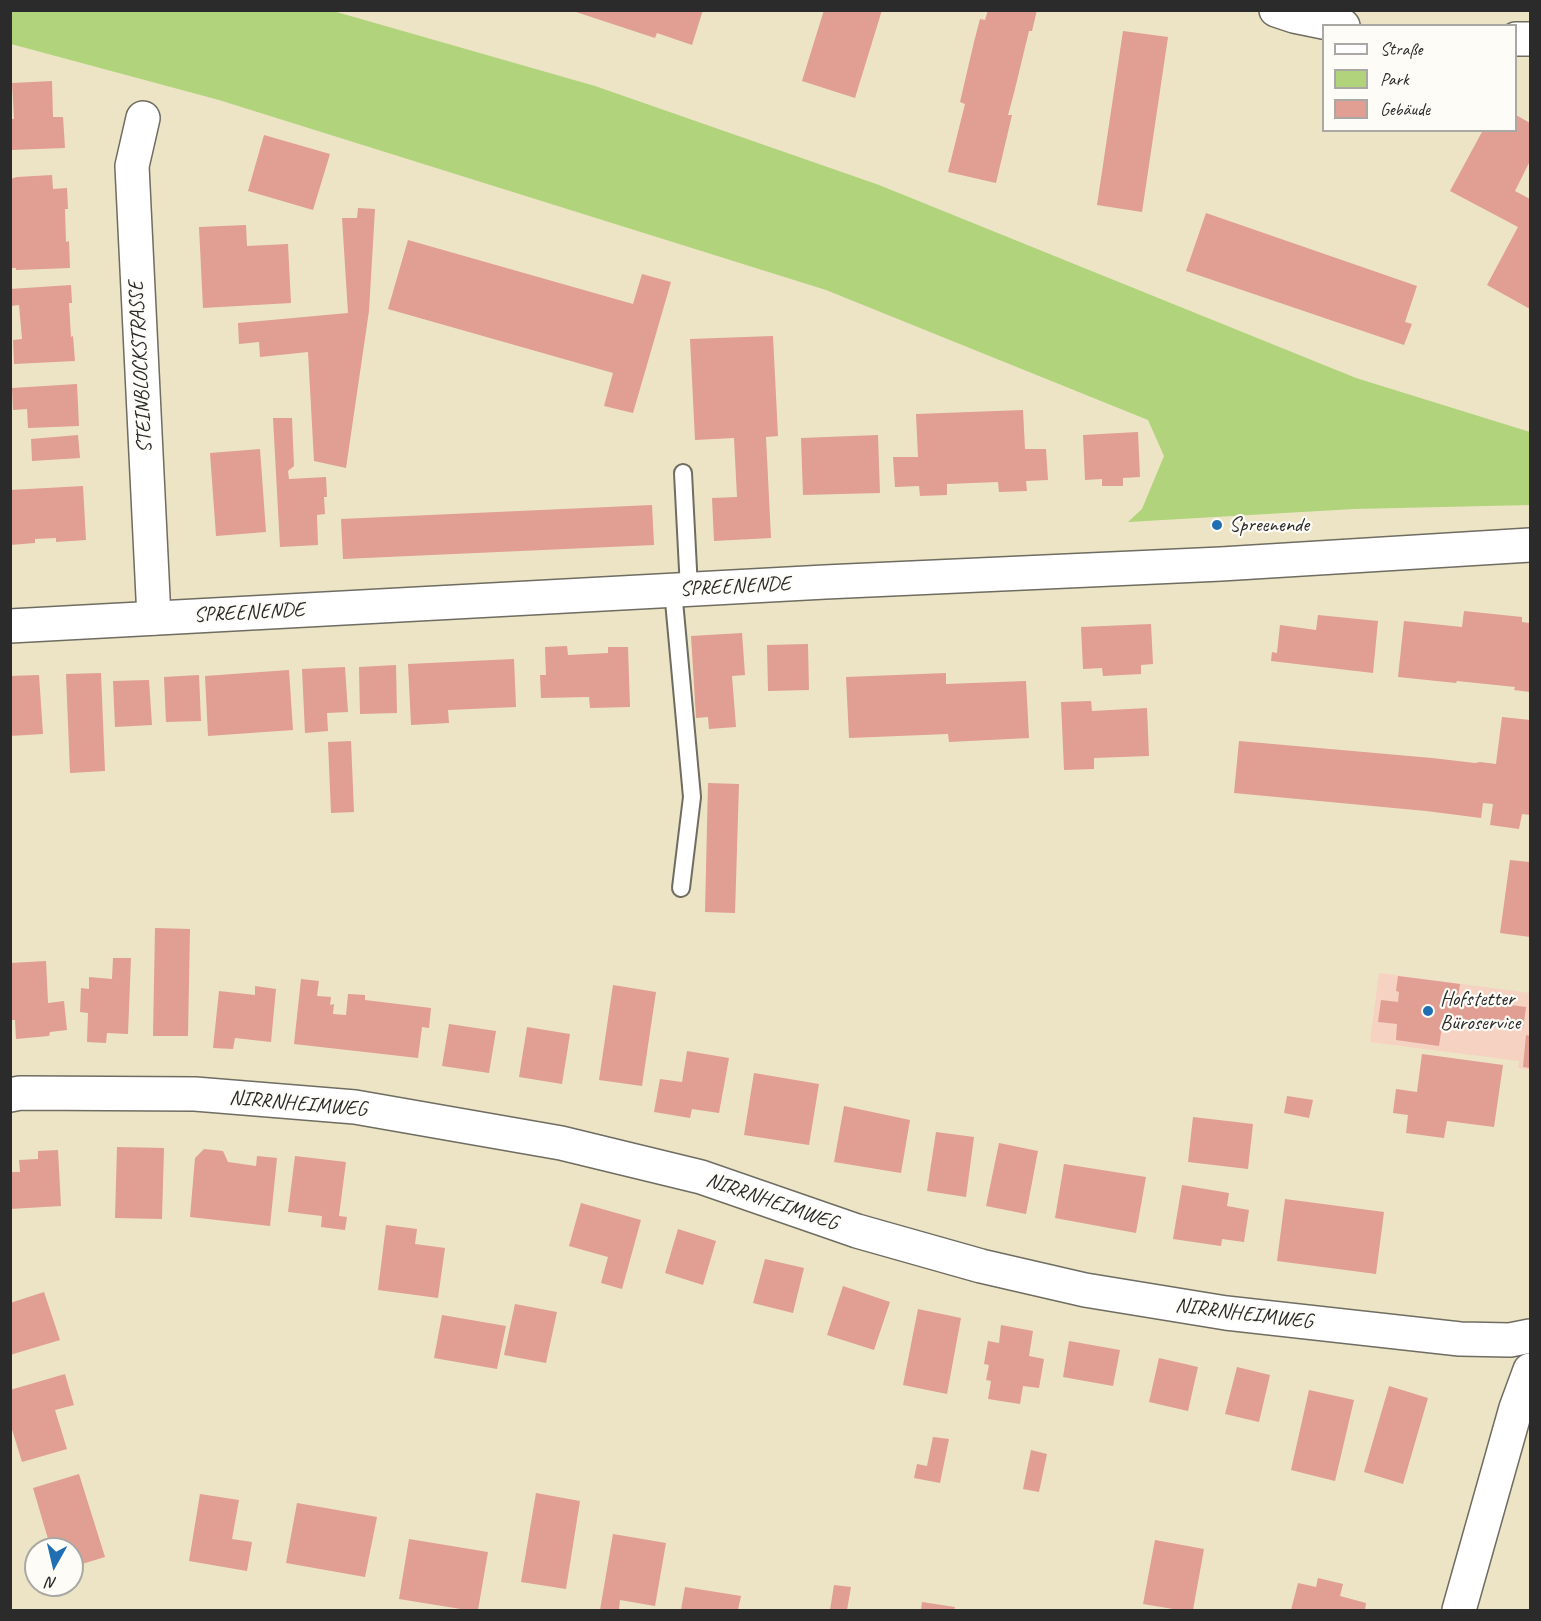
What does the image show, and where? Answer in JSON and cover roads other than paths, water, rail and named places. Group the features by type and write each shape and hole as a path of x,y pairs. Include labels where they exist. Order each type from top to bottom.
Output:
{"street":[{"path":"1276,10 1333,24"},
{"name":"STEINBLOCKSTRASSE","path":"143,118 132,166 154,618"},
{"name":"SPREENENDE","path":"10,626 1221,564 1530,545"},
{"name":"NIRRNHEIMWEG","path":"10,1095 20,1093 195,1094 355,1107 561,1143 702,1177 857,1231 981,1266 1085,1290 1226,1314 1448,1338 1510,1340 1530,1336"},
{"path":"1459,1611 1516,1408 1530,1370"}],"lane":[{"path":"681,888 692,797 681,590 683,472"}],"place":[{"name":"Spreenende","path":"1217,525"},
{"name":"Hofstetter Büroservice","path":"1428,1011"}]}
